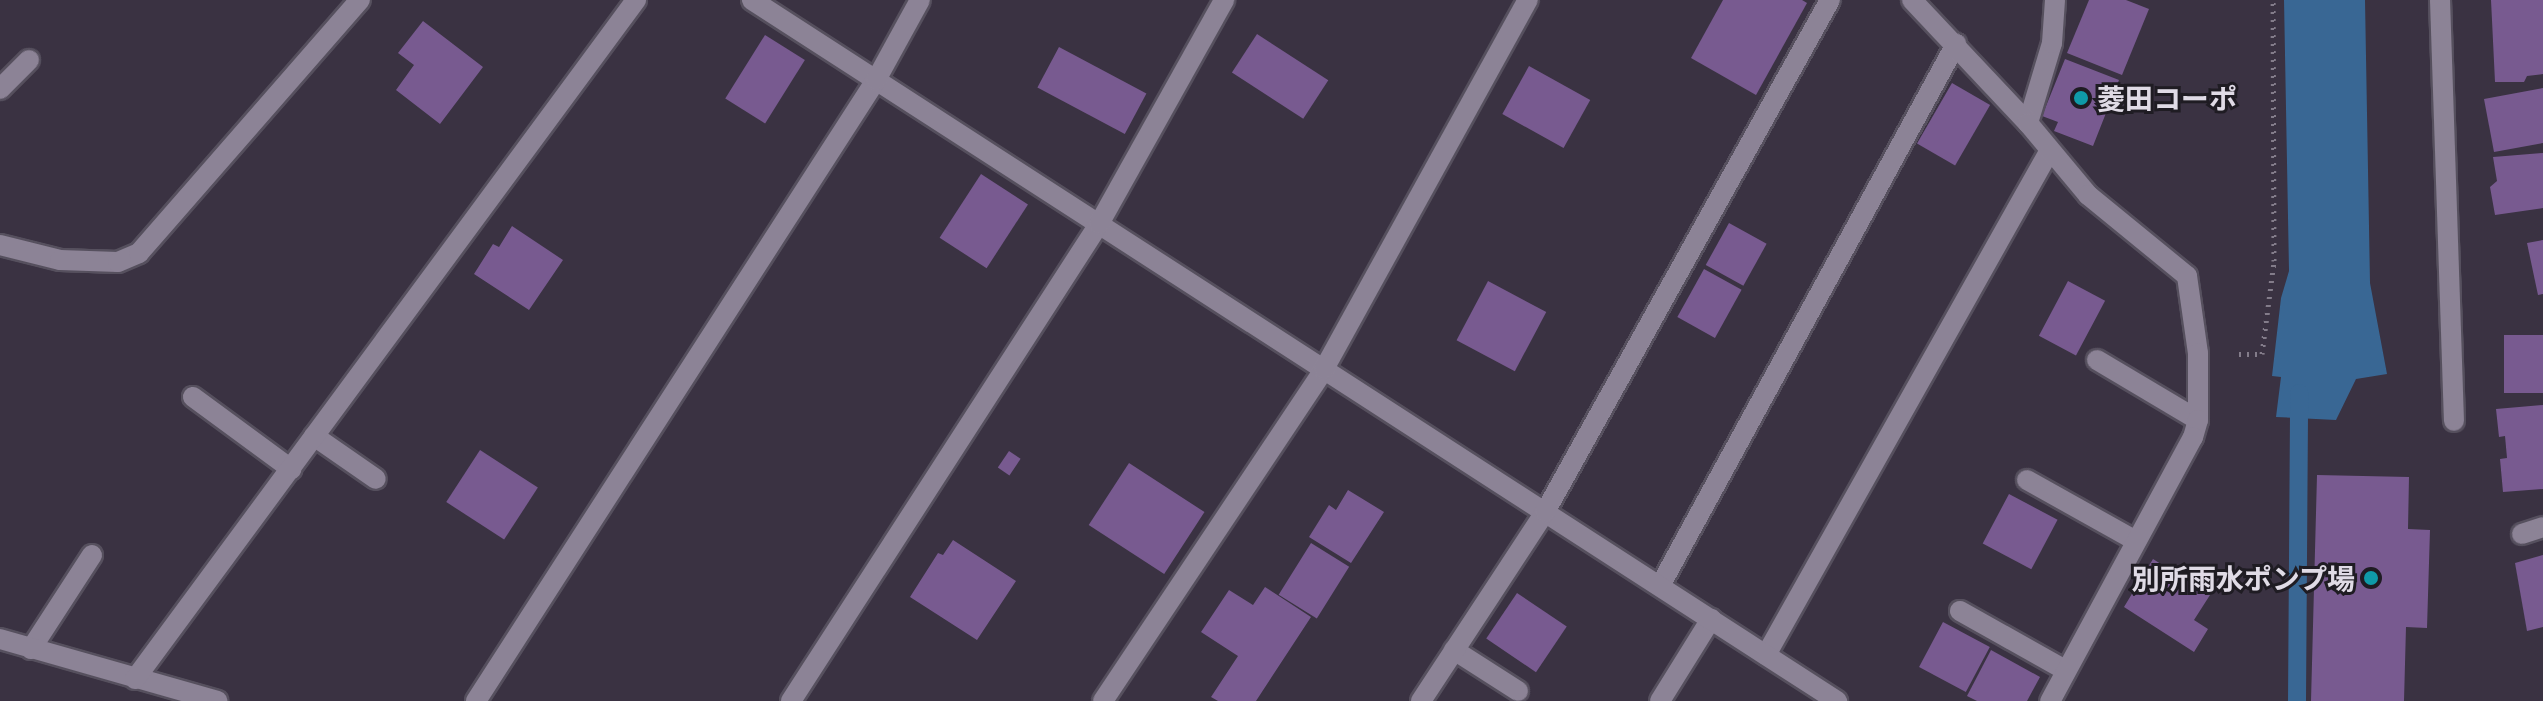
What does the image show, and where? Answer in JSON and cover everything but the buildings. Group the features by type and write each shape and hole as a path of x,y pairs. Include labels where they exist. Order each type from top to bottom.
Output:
{"street":[{"path":"0,245 60,260 118,262 139,253 360,0"},
{"path":"135,679 636,0"},
{"path":"752,0 1837,701"},
{"path":"476,701 876,80 920,0"},
{"path":"791,701 1099,224 1224,0"},
{"path":"1103,701 1324,369 1528,0"},
{"path":"1421,701 1545,512 1830,0"},
{"path":"1912,0 2028,123 2088,195 2187,276 2198,353 2198,420 2193,437 2050,701"},
{"path":"2028,123 2052,43 2055,0"},
{"path":"2440,0 2454,421"},
{"path":"1660,586 1956,44"},
{"path":"4,77 29,60"},
{"path":"1766,655 2050,150"},
{"path":"2097,360 2198,420"},
{"path":"193,397 291,469"},
{"path":"314,436 376,479"},
{"path":"2027,480 2136,541"},
{"path":"2522,534 2543,527"},
{"path":"31,649 92,555"},
{"path":"1960,611 2065,670"},
{"path":"1660,701 1711,619"},
{"path":"0,639 217,701"},
{"path":"1454,650 1518,691"}],"path":[{"path":"2198,353 2262,354 2274,261 2273,0"}],"water":[{"path":"2284,0 2365,0 2370,283 2387,374 2356,379 2336,420 2276,417 2281,377 2272,376 2281,298 2289,271"}],"waterway":[{"path":"2297,701 2299,393"}],"place":[{"name":"菱田コーポ","path":"2081,98"},
{"name":"別所雨水ポンプ場","path":"2371,578"}]}
